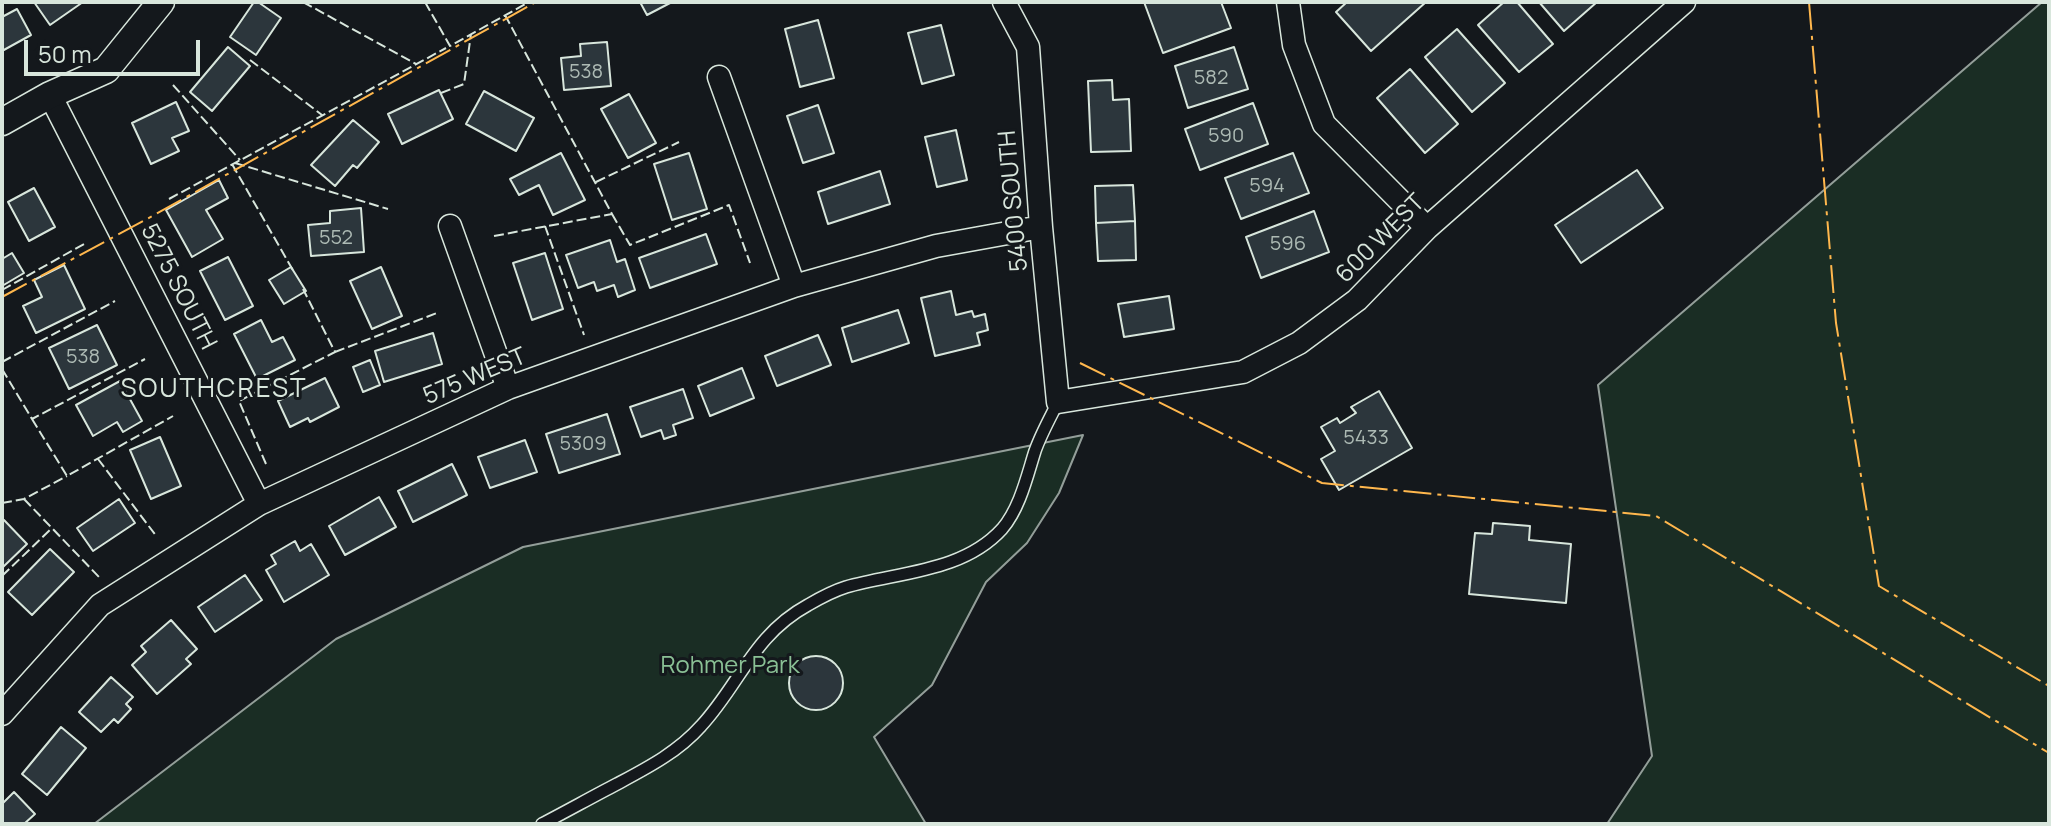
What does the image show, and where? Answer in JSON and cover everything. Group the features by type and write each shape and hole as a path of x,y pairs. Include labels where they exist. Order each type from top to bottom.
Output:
{"street":[{"path":"2,122 50,95 106,70 161,2"},
{"name":"5400 SOUTH","path":"1004,2 1028,47 1058,402"},
{"path":"1288,2 1294,45 1324,124 1427,228"},
{"name":"600 WEST","path":"1058,402 1243,372 1299,343 1357,300 1427,228 1684,2"},
{"path":"719,77 794,286"},
{"name":"5275 SOUTH","path":"50,95 259,504"},
{"path":"450,226 508,388"},
{"name":"575 WEST","path":"4,705 100,605 259,504 508,388 794,286 936,246 1041,227"}],"lane":[{"path":"542,824 678,748 721,702 750,656 783,620 842,588 951,562 978,551 1004,527 1023,491 1036,449 1058,402"}],"green space":[{"path":"2042,2 2049,2 2049,824 1607,824 1652,756 1598,385"},
{"name":"Rohmer Park","path":"1083,435 1059,493 1027,543 986,582 932,685 874,737 926,824 94,824 336,639 523,547"}],"building":[{"path":"34,2 83,2 50,25"},
{"path":"254,2 281,18 256,55 230,37"},
{"path":"640,2 672,2 647,15"},
{"path":"1144,2 1221,2 1231,28 1163,53"},
{"path":"1347,2 1426,2 1371,51 1336,12"},
{"path":"1504,2 1517,2 1553,44 1519,72 1478,25"},
{"path":"1539,2 1597,2 1564,31"},
{"path":"17,9 31,35 2,51 2,17"},
{"path":"818,20 834,78 800,87 785,29"},
{"path":"941,25 954,75 922,84 908,33"},
{"path":"1457,29 1505,83 1472,112 1425,57"},
{"path":"607,42 611,86 564,90 561,58 581,56 580,44"},
{"path":"228,47 250,66 212,111 190,92"},
{"path":"1234,47 1248,89 1188,108 1175,66"},
{"path":"1410,69 1458,124 1425,153 1377,98"},
{"path":"1112,80 1113,100 1129,99 1131,151 1091,152 1088,81"},
{"path":"439,90 453,119 402,144 388,114"},
{"path":"484,91 534,118 516,151 466,124"},
{"path":"629,94 656,143 628,158 601,109"},
{"path":"176,102 189,131 172,138 179,151 151,164 132,123"},
{"path":"1253,103 1268,144 1200,170 1185,129"},
{"path":"818,105 834,153 803,163 787,116"},
{"path":"353,120 379,142 357,168 353,165 335,186 311,165"},
{"path":"956,130 967,180 937,187 925,137"},
{"path":"561,153 585,200 553,215 539,185 519,195 510,179"},
{"path":"689,153 707,209 672,220 654,164"},
{"path":"1293,153 1309,193 1241,219 1225,178"},
{"path":"1637,170 1663,208 1581,263 1555,225"},
{"path":"880,171 890,204 828,224 818,192"},
{"path":"219,180 228,198 206,210 223,239 192,257 166,210"},
{"path":"1133,185 1135,221 1096,223 1095,186"},
{"path":"34,188 55,227 29,241 8,202"},
{"path":"361,208 364,252 311,256 308,225 330,223 330,211"},
{"path":"1314,211 1329,252 1261,278 1246,237"},
{"path":"1135,221 1136,260 1098,261 1096,223"},
{"path":"706,234 717,264 650,288 639,258"},
{"path":"610,240 617,262 625,259 635,290 618,297 614,285 597,291 594,282 578,288 566,255"},
{"path":"12,253 24,273 2,286 2,259"},
{"path":"545,253 563,309 532,320 513,263"},
{"path":"228,257 253,306 225,320 200,271"},
{"path":"64,265 85,309 36,333 23,306 42,297 34,280"},
{"path":"291,267 306,291 284,304 269,280"},
{"path":"381,267 402,316 372,329 350,281"},
{"path":"951,291 956,315 972,311 974,317 985,314 988,330 977,333 980,345 935,356 921,298"},
{"path":"1169,296 1174,329 1124,337 1118,304"},
{"path":"898,310 909,343 852,362 842,328"},
{"path":"261,320 272,342 283,337 295,360 257,379 234,334"},
{"path":"97,325 117,365 69,389 49,348"},
{"path":"433,333 442,364 384,382 375,351"},
{"path":"818,335 831,365 777,386 765,356"},
{"path":"370,360 380,385 363,392 353,367"},
{"path":"742,368 754,398 710,416 698,386"},
{"path":"325,378 339,407 310,422 308,418 290,427 278,401"},
{"path":"120,381 142,421 123,432 117,422 93,436 76,405"},
{"path":"683,389 693,418 673,425 676,435 664,439 661,430 641,437 630,407"},
{"path":"1379,391 1412,448 1339,490 1321,459 1335,451 1321,427 1337,418 1340,423 1356,413 1351,407"},
{"path":"607,414 620,454 559,473 546,434"},
{"path":"160,437 181,486 151,499 130,450"},
{"path":"525,440 537,472 490,488 478,457"},
{"path":"452,464 467,495 413,522 398,491"},
{"path":"379,497 396,527 345,555 329,526"},
{"path":"119,499 135,523 93,551 77,528"},
{"path":"4,520 27,544 2,568 2,522"},
{"path":"1493,523 1530,526 1529,540 1571,544 1566,603 1469,594 1475,533 1492,534"},
{"path":"295,541 300,551 311,544 329,575 284,602 266,570 276,564 271,555"},
{"path":"50,549 74,572 32,615 8,592"},
{"path":"245,575 262,600 215,632 198,607"},
{"path":"171,620 197,649 186,659 191,664 157,694 132,665 146,652 141,646"},
{"path":"816,656 835,664 843,683 835,702 816,710 797,702 789,683 797,664"},
{"path":"111,677 133,697 126,704 131,709 118,723 114,719 101,732 79,712"},
{"path":"61,727 86,748 47,795 22,774"},
{"path":"14,792 35,814 24,824 2,824 2,804"}],"fence":[{"path":"303,2 416,64"},
{"path":"425,2 450,46 529,2"},
{"path":"494,236 612,214 505,15"},
{"path":"441,93 464,84 471,34"},
{"path":"169,199 446,48"},
{"path":"250,60 322,115"},
{"path":"173,85 240,160"},
{"path":"596,182 679,142"},
{"path":"235,163 388,209"},
{"path":"232,164 294,272"},
{"path":"612,214 630,245 729,205 750,263"},
{"path":"545,226 584,335"},
{"path":"2,290 84,244"},
{"path":"266,464 239,401 335,352 303,289"},
{"path":"2,362 115,301"},
{"path":"335,352 437,313"},
{"path":"2,369 32,419 145,359"},
{"path":"32,419 67,476 173,416"},
{"path":"98,459 157,537"},
{"path":"2,503 24,499 67,476"},
{"path":"24,499 99,577"},
{"path":"2,576 52,528"}],"power":[{"path":"2,297 536,2"},
{"path":"1809,2 1836,323 1879,586 2049,686"},
{"path":"1080,363 1322,483 1656,516 2049,753"}],"district":[{"name":"SOUTHCREST","path":"214,390"}]}
